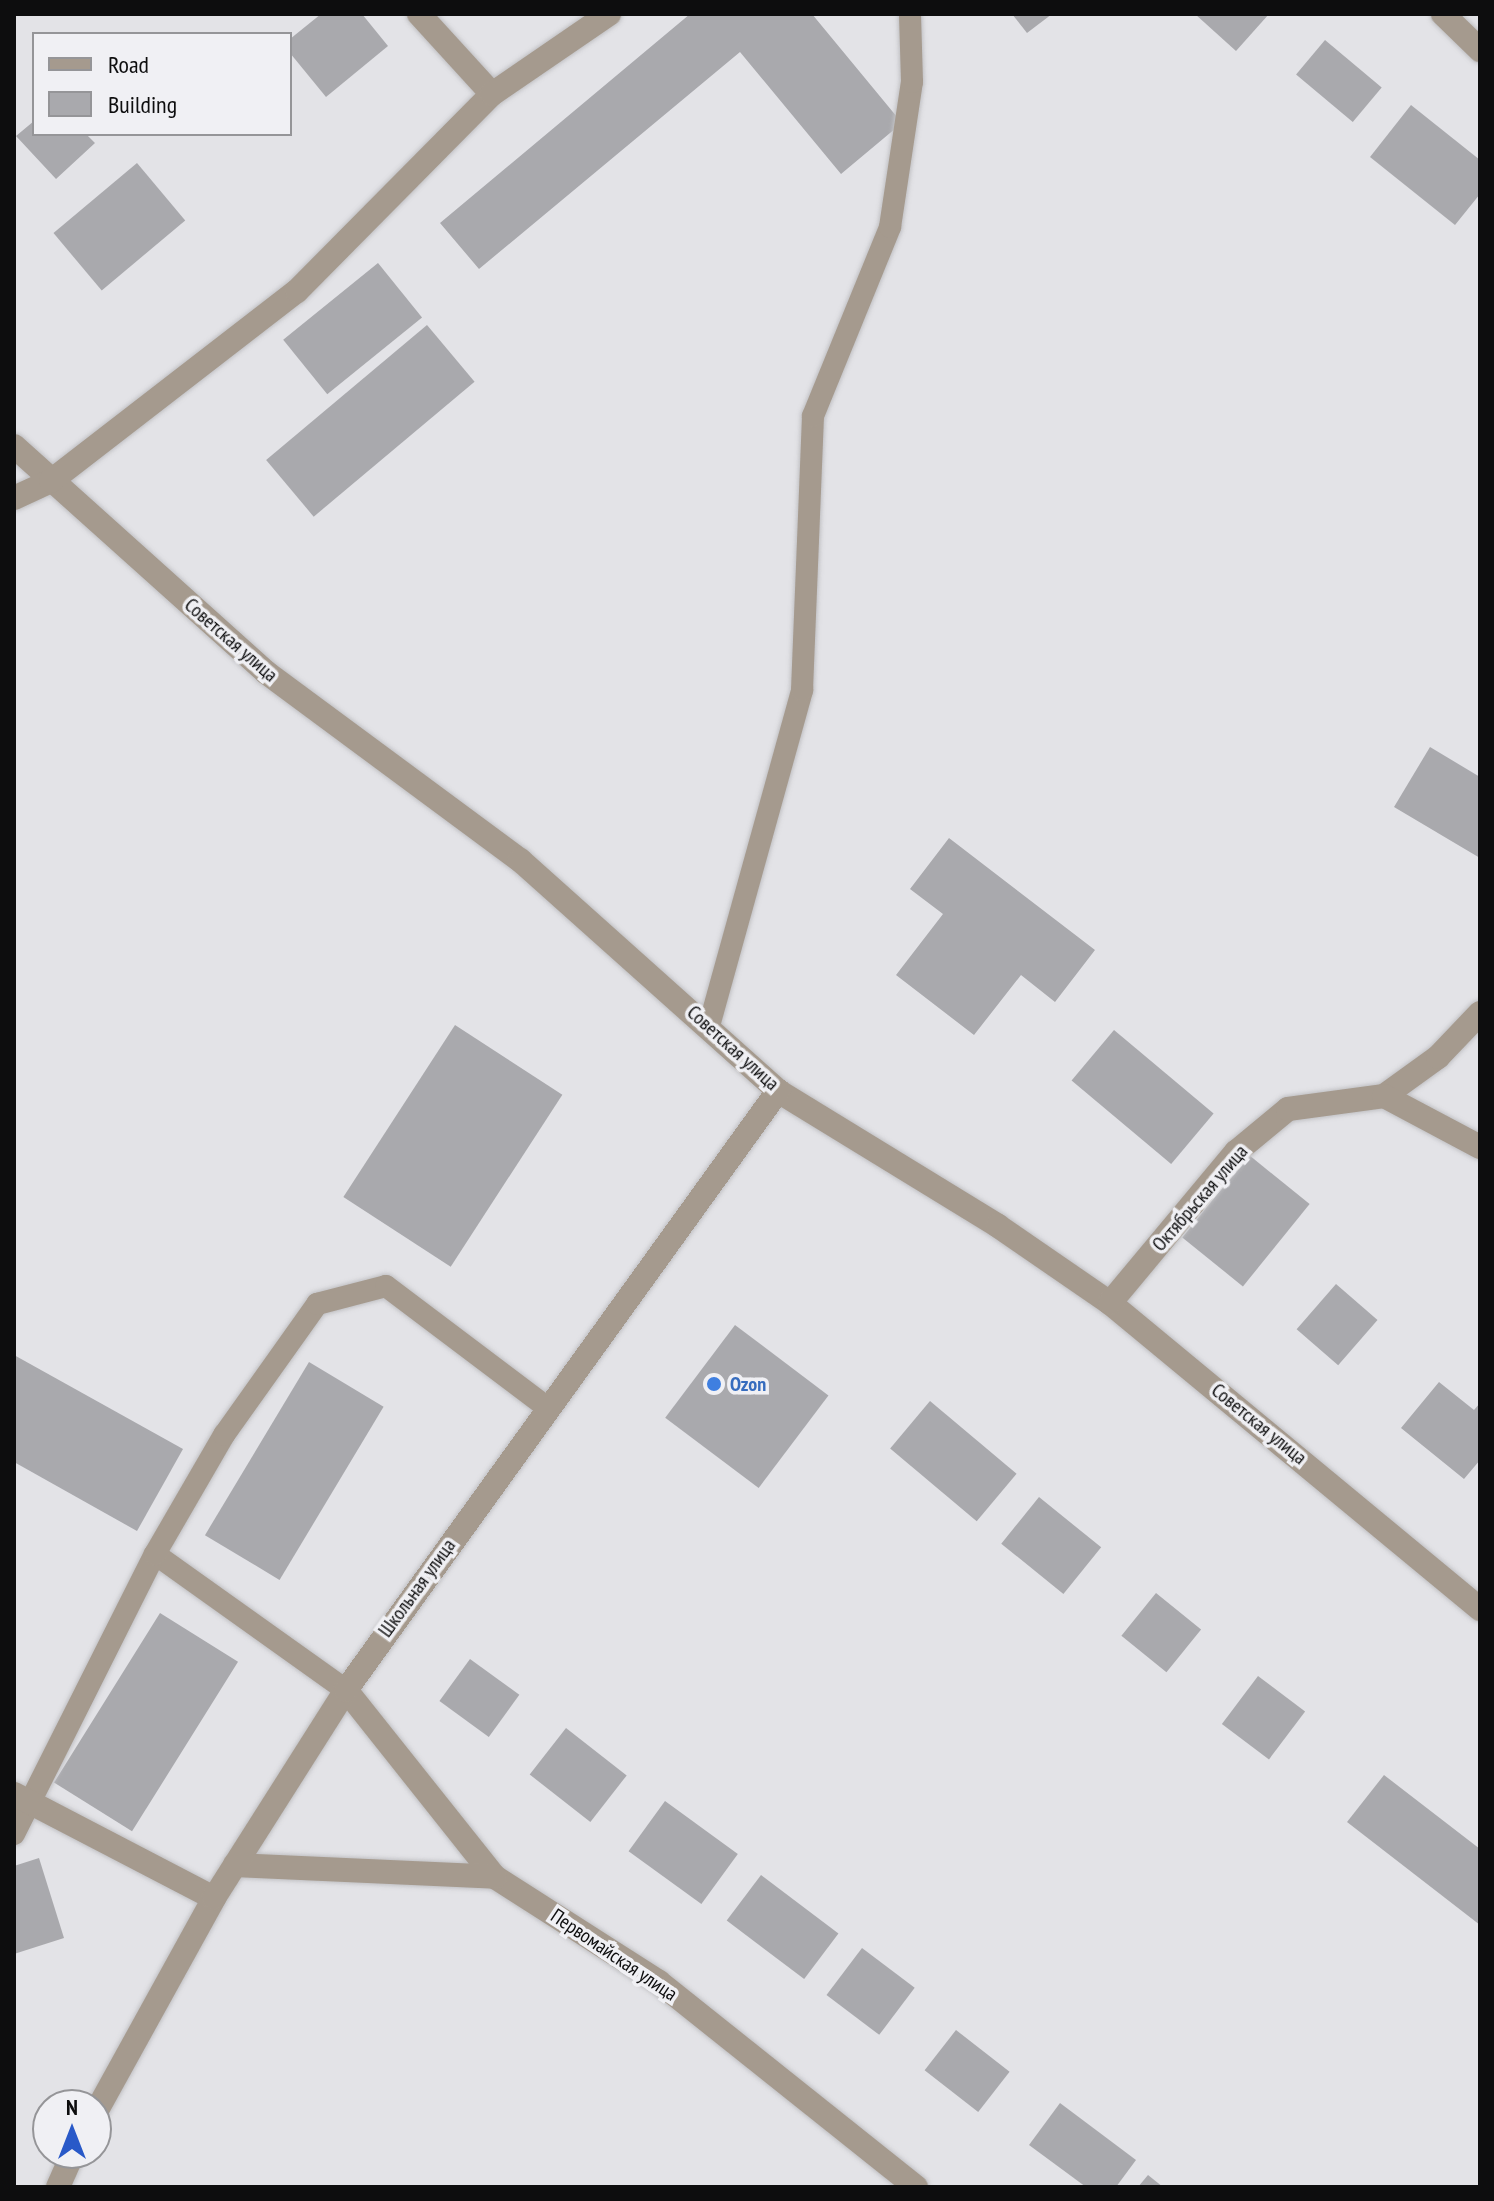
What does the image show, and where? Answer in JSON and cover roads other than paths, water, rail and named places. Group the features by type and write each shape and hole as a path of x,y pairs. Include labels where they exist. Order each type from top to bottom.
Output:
{"street":[{"path":"419,14 492,94"},
{"path":"14,498 51,481 297,291 492,94 609,14"},
{"path":"1443,14 1480,50"},
{"name":"Советская улица","path":"14,446 267,673 520,860 778,1091 998,1226 1110,1303 1480,1609"},
{"path":"1480,1013 1438,1057 1384,1096 1480,1147"},
{"name":"Школьная улица","path":"109,2089 214,1898 346,1690 778,1091"},
{"name":"Октябрьская улица","path":"1110,1303 1236,1152 1288,1109 1384,1096"},
{"name":"Первомайская улица","path":"346,1690 495,1877 659,1982 916,2187"},
{"path":"20,1797 214,1898"},
{"path":"235,1865 495,1877"}],"lane":[{"path":"709,1026 802,690 813,416 890,227 912,82 910,14"},
{"path":"14,1834 20,1797 155,1554 224,1435 317,1304 386,1286 548,1408"},
{"path":"155,1554 346,1690"}],"place":[{"name":"Ozon","path":"714,1384"}]}
